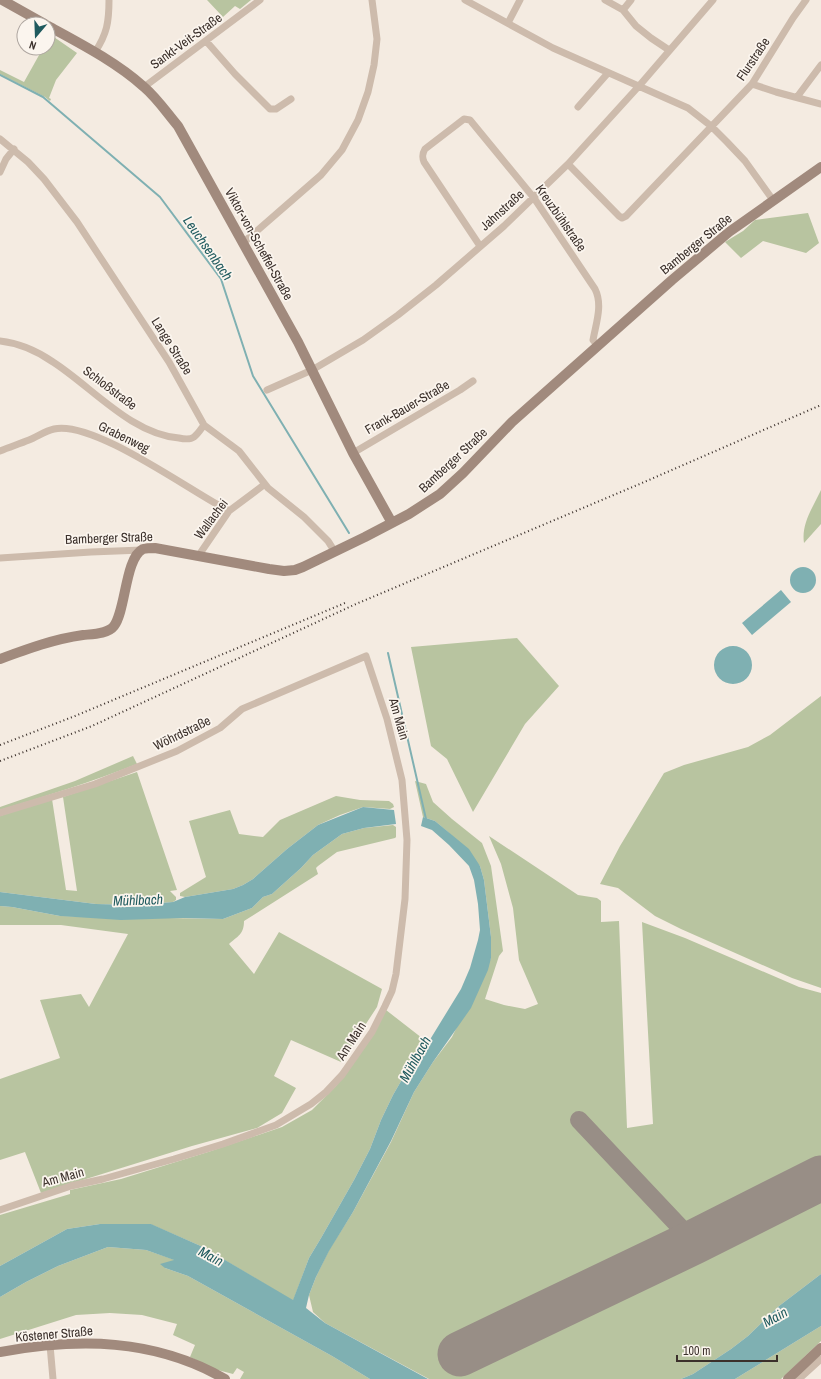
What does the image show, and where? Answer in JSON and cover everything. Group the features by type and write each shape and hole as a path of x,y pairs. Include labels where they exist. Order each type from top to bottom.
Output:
{"street":[{"path":"2,0 31,16"},
{"path":"95,52 103,39 108,25 108,0"},
{"name":"Sankt-Veit-Straße","path":"144,87 260,0"},
{"path":"244,242 321,175 342,150 358,120 368,92 374,65 377,39 372,0"},
{"path":"465,0 552,48 688,108 712,126 745,160 773,200"},
{"path":"508,23 520,0"},
{"path":"605,0 623,10 636,26 669,50"},
{"path":"623,10 631,0"},
{"name":"Jahnstraße","path":"267,390 312,370 363,340 436,285 534,198 568,164 639,86 713,0"},
{"name":"Flurstraße","path":"568,164 622,218 626,216 752,84 793,18 806,0"},
{"name":"Viktor-von-Scheffel-Straße","path":"56,30 95,52 127,73 144,87 178,126 244,242 312,370 353,453 392,523"},
{"path":"206,41 235,74 270,109 276,109 291,99"},
{"path":"797,97 821,66"},
{"path":"578,107 608,73"},
{"path":"752,84 821,104"},
{"name":"Kreuzbühlstraße","path":"480,246 422,158 422,154 425,149 464,119 470,120 534,198 598,296 599,304 593,340 598,346"},
{"name":"Lange Straße","path":"0,139 14,149 44,179 77,222 169,362 204,425 239,451 264,484 304,517 328,541 335,552"},
{"path":"0,172 6,159 14,149"},
{"name":"Bamberger Straße","path":"0,558 156,548 284,571 295,570 335,552 392,523 440,494 512,422 718,240 821,167"},
{"name":"Schloßstraße","path":"0,341 19,345 51,360 80,380 117,410 145,429 166,436 186,439 195,436 204,425"},
{"name":"Frank-Bauer-Straße","path":"353,453 473,381"},
{"name":"Grabenweg","path":"0,451 54,429 68,428 84,431 142,460 210,501 230,511"},
{"name":"Wallachei","path":"200,557 214,533 230,511 264,484"},
{"path":"0,659 44,643 110,630 118,619 131,570 137,555 142,550"},
{"name":"Wöhrdstraße","path":"0,813 95,784 177,751 220,728 242,709 366,656"},
{"name":"Am Main","path":"0,1210 70,1186 103,1179 230,1142 276,1125 311,1104 326,1092 342,1075 372,1032 392,991 396,974 405,899 407,840 402,780 387,719 366,656"},
{"name":"Köstener Straße","path":"0,1352 76,1343 111,1344 132,1347 175,1357 225,1379"},
{"path":"50,1345 53,1379"},
{"path":"788,1379 821,1348"},
{"path":"799,1379 821,1359"}],"green space":[{"path":"207,0 251,0 240,9 235,6 223,17"},
{"path":"56,38 77,53 56,80 49,98 51,99 50,101 0,74 0,70 24,82 39,56 56,56"},
{"path":"808,213 819,243 806,253 763,241 741,258 725,242 743,231 755,220"},
{"path":"821,490 821,524 804,543 804,529 806,522"},
{"path":"517,638 559,686 525,724 473,812 447,759 431,746 411,647"},
{"path":"821,696 821,988 792,978 681,929 655,916 618,888 600,884 620,846 664,773 684,765 748,747 770,735"},
{"path":"133,756 137,764 120,771 0,810 0,807 75,781"},
{"path":"137,772 177,890 170,891 176,897 176,900 173,902 136,905 96,904 0,892 0,816 52,799 66,890 77,891 63,797"},
{"path":"415,781 426,784 433,802 482,843 491,866 503,951 499,956 485,999 504,1005 525,1009 538,1004 519,960 513,908 501,864 489,836 578,895 597,898 601,901 601,922 619,921 627,1128 653,1124 642,922 685,938 799,987 821,993 821,1274 779,1306 748,1336 693,1374 681,1379 429,1379 325,1323 313,1312 309,1295 329,1250 353,1212 391,1142 414,1092 433,1062 452,1037 491,958 491,937 484,880 480,866 448,832 435,821 423,817"},
{"path":"336,796 360,800 389,801 394,807 390,809 363,807 318,825 287,849 253,879 243,885 233,889 185,897 180,896 180,893 206,877 189,821 230,810 239,834 263,837 280,820"},
{"path":"393,825 396,827 395,838 337,852 316,868 318,874 244,921 242,932 229,944 254,974 279,932 382,989 377,1007 341,1062 291,1040 274,1076 296,1088 282,1113 257,1128 192,1146 41,1193 25,1152 0,1160 0,1079 60,1058 40,1000 81,994 89,1007 128,934 61,925 0,925 0,906 60,916 223,919 252,908 263,897 272,894 313,855 342,834 364,828"},
{"path":"386,1010 422,1038 423,1051 408,1069 393,1095 381,1120 370,1149 309,1258 293,1301 203,1247 150,1224 100,1224 67,1229 0,1266 0,1215 70,1194 70,1190 121,1179 282,1127 312,1110 336,1086"},
{"path":"108,1247 146,1250 175,1260 165,1268 188,1276 332,1356 370,1379 240,1379 244,1372 237,1368 233,1374 214,1369 190,1357 195,1345 173,1335 177,1324 142,1315 110,1313 76,1315 0,1339 0,1297 58,1266"},
{"path":"821,1326 821,1341 781,1379 735,1379"}],"water":[{"path":"803,567 812,571 816,580 812,589 803,593 794,589 790,580 794,571"},
{"path":"781,590 791,602 752,635 742,623"},
{"path":"733,646 746,652 752,665 746,678 733,684 720,678 714,665 720,652"},
{"path":"363,807 394,810 396,824 364,828 342,834 313,855 272,894 263,897 252,908 223,919 183,918 121,920 60,916 0,906 0,892 96,904 136,905 173,902 185,897 233,889 253,879 287,849 318,825"},
{"name":"Main","path":"423,817 435,821 469,849 480,866 484,880 491,937 491,958 488,970 471,1008 414,1092 391,1141 353,1212 329,1251 316,1277 306,1308 325,1323 428,1379 370,1379 332,1356 188,1276 165,1268 160,1264 174,1260 146,1250 108,1247 58,1266 0,1297 0,1266 67,1229 100,1224 151,1224 203,1247 293,1300 309,1258 370,1149 381,1120 393,1095 408,1069 423,1051 461,989 470,968 478,940 480,930 478,904 474,880 469,866 432,830 421,826"},
{"name":"Main","path":"821,1274 821,1326 735,1379 681,1379 693,1374 731,1349 748,1336 779,1306"}],"waterway":[{"name":"Leuchsenbach","path":"0,75 43,97 160,197 221,279 253,376 349,533"},
{"path":"388,653 426,819"}],"taxiway":[{"path":"579,1120 694,1242"}],"runway":[{"path":"460,1354 694,1242 821,1178"}],"railway":[{"path":"0,761 92,726 356,604 642,483 821,405"},
{"path":"0,745 75,716 345,603"}],"water label":[{"name":"Mühlbach","path":"138,900"},
{"name":"Mühlbach","path":"415,1059"}]}
